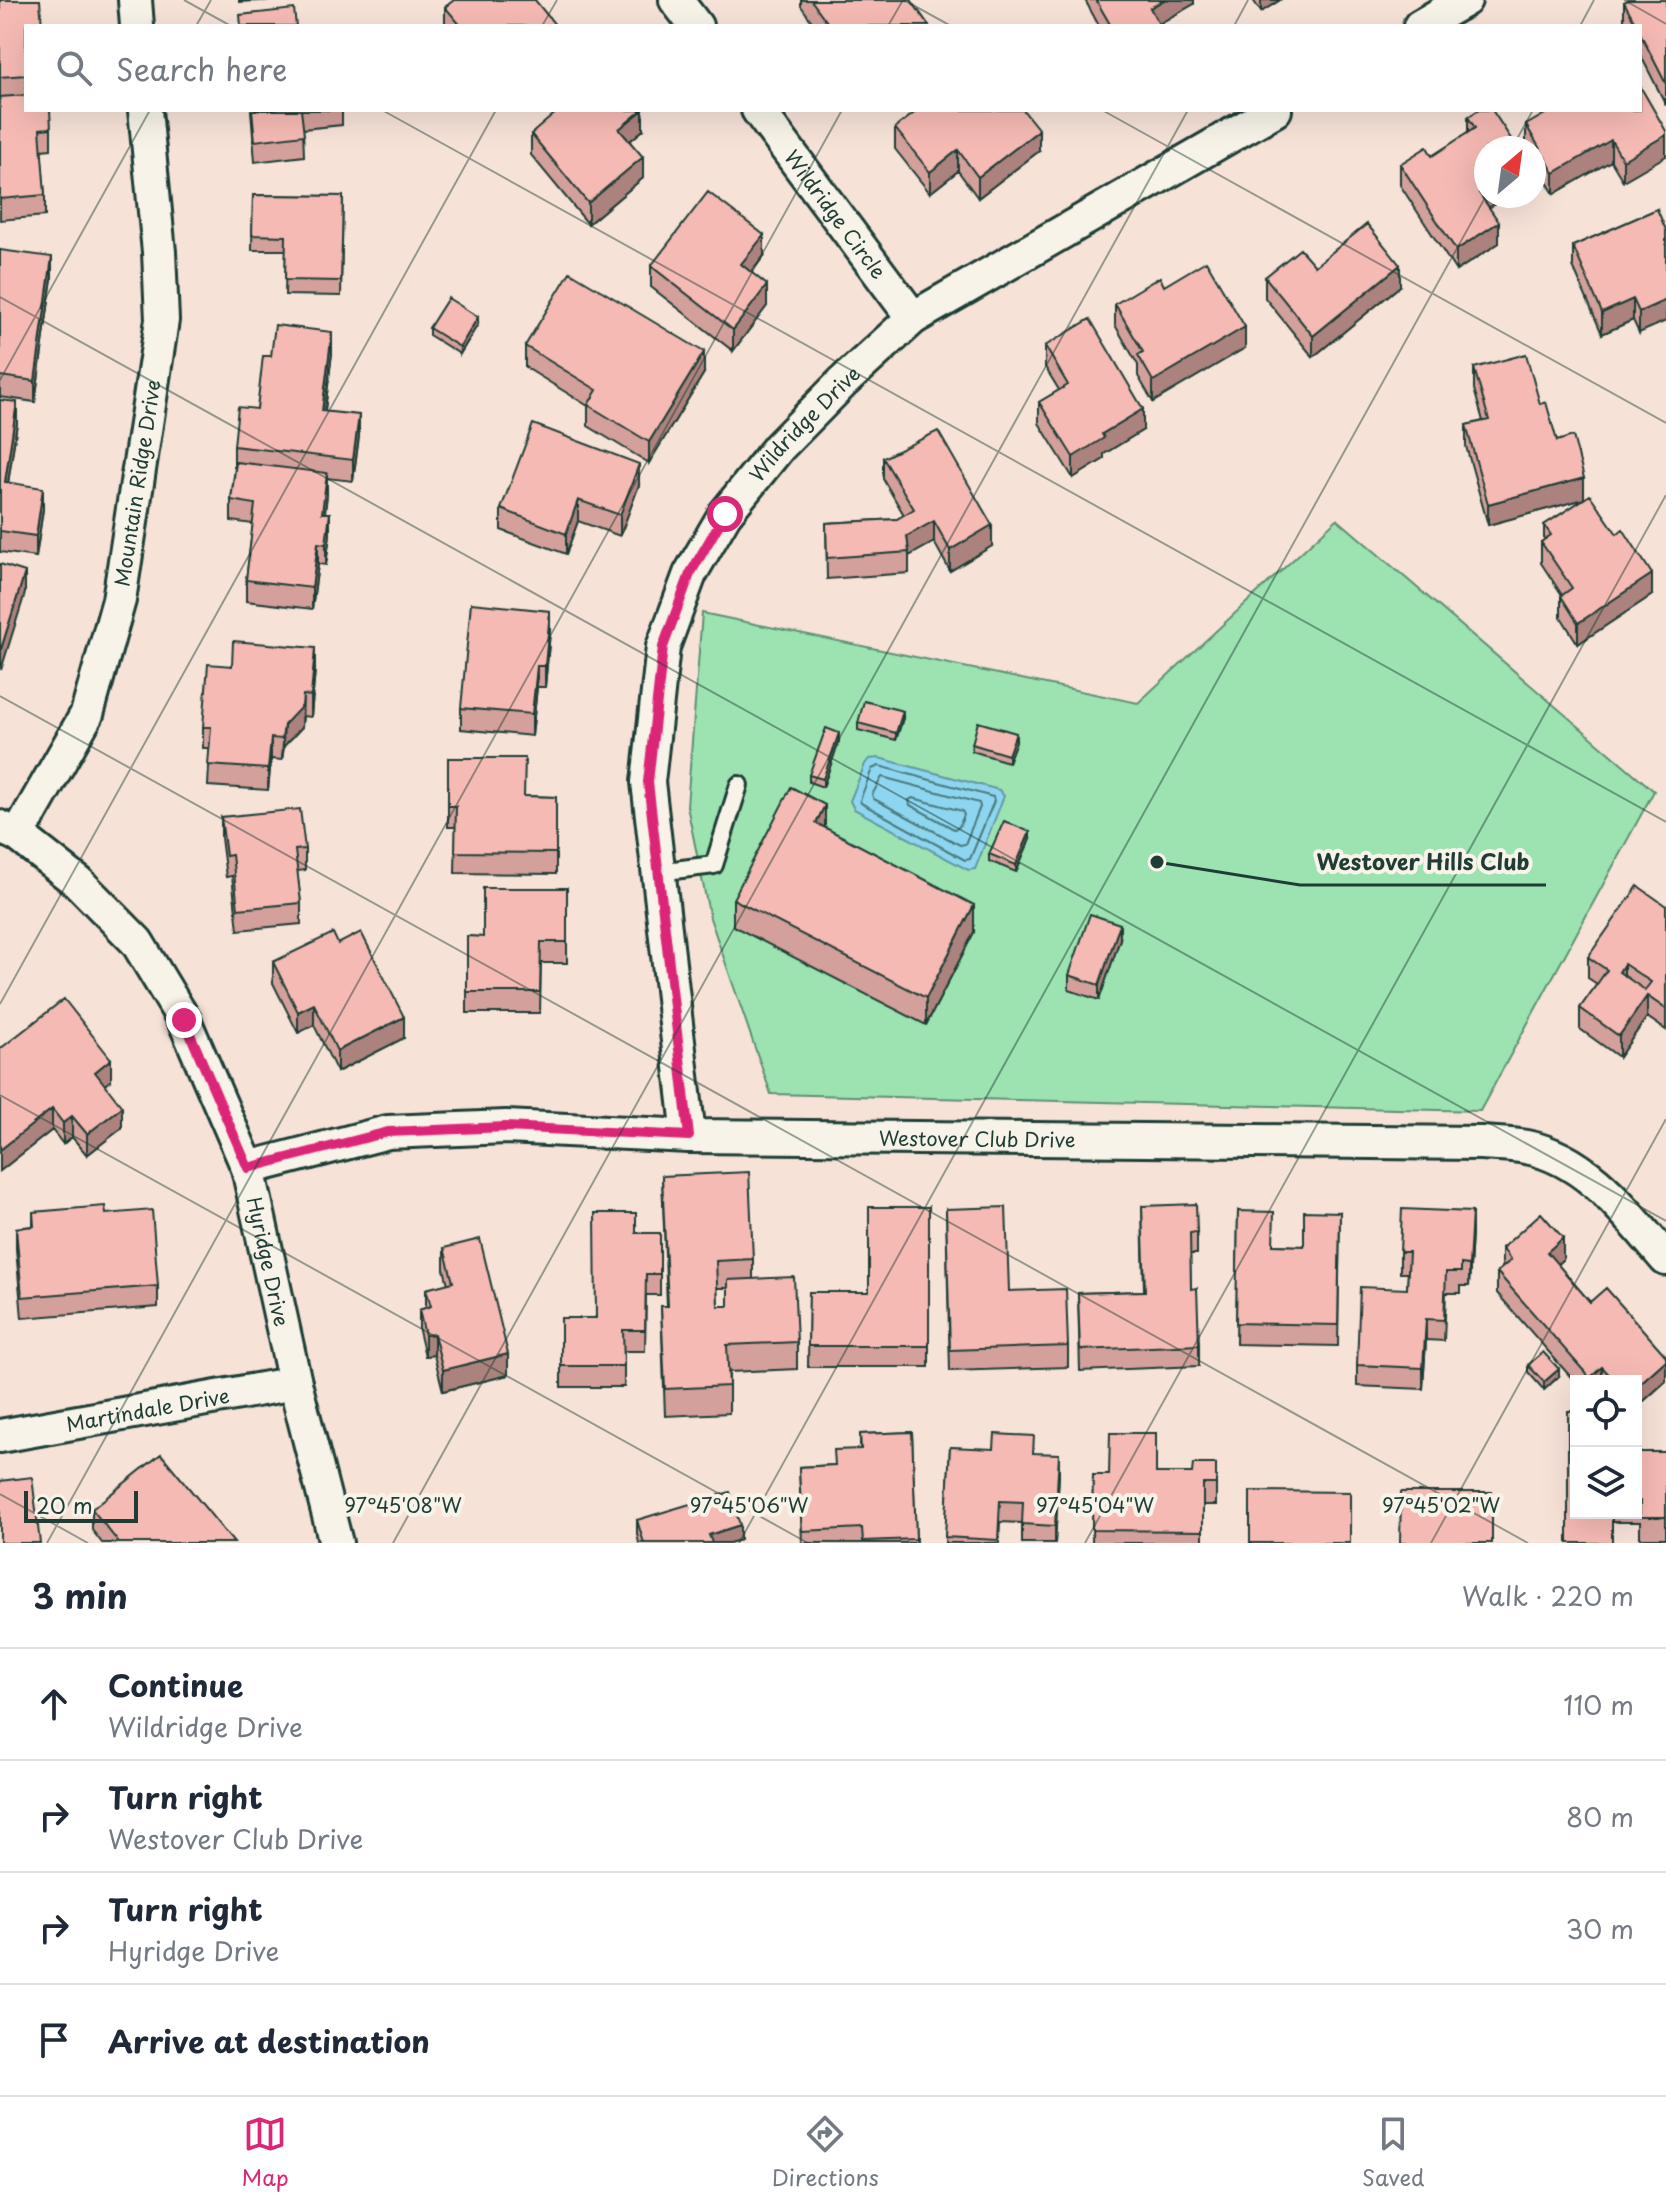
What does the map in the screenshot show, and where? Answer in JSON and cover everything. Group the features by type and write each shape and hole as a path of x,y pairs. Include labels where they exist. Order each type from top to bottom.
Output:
{"street":[{"path":"135,0 137,24"},
{"path":"676,0 694,24"},
{"path":"1423,24 1465,0"},
{"name":"Mountain Ridge Drive","path":"9,831 87,714 119,600 162,320 159,252 145,112"},
{"name":"Wildridge Circle","path":"759,112 913,318"},
{"name":"Wildridge Drive","path":"689,1136 648,782 663,647 690,574 725,514 779,447 843,382 913,318 1272,112"},
{"name":"Hyridge Drive","path":"9,831 79,883 137,942 184,1020 248,1168 295,1383 336,1543"},
{"name":"Westover Club Drive","path":"248,1168 388,1132 506,1127 689,1136 1482,1143 1527,1147 1568,1161 1608,1192 1666,1259"},
{"name":"Martindale Drive","path":"0,1436 295,1383"}],"lane":[{"path":"658,872 714,865 739,785"}],"green space":[{"path":"1337,519 1654,791 1480,1111 771,1094 710,918 687,806 702,613 1138,703"}],"water":[{"path":"879,758 999,790 1004,796 975,869 968,870 854,809 850,801 865,764 869,759"}],"building":[{"path":"0,0 40,0 42,24 24,24 24,75 0,77"},
{"path":"454,0 535,0 554,24 459,24 445,7"},
{"path":"811,0 911,0 928,24 829,24"},
{"path":"1096,0 1164,0 1150,8 1159,24 1110,24"},
{"path":"1666,0 1666,84 1642,37 1642,24 1636,24 1624,2"},
{"path":"294,9 296,24 241,24 240,15"},
{"path":"1642,89 1666,131 1666,135 1623,160 1611,140 1554,173 1546,159 1546,136 1532,136 1526,125 1549,112 1642,112"},
{"path":"24,95 24,112 50,112 51,128 40,129 45,195 0,199 0,97"},
{"path":"252,112 301,112 304,135 255,141"},
{"path":"557,112 640,112 619,129 643,157 588,203 531,134"},
{"path":"915,112 1025,112 1039,130 978,177 958,150 930,172 895,128"},
{"path":"1476,112 1493,112 1509,136 1474,136 1474,208 1489,208 1499,222 1456,250 1400,164 1427,147 1432,156 1475,128 1468,117"},
{"path":"708,192 764,235 741,264 767,285 733,330 651,266"},
{"path":"253,195 343,196 341,281 285,280 286,236 252,235"},
{"path":"1657,209 1666,230 1666,300 1639,312 1633,299 1602,313 1573,246"},
{"path":"1367,224 1400,265 1313,336 1265,277 1300,249 1315,266"},
{"path":"0,250 52,257 35,381 0,376"},
{"path":"1206,261 1245,327 1153,381 1138,355 1143,352 1115,304 1160,277 1164,286"},
{"path":"570,272 704,352 649,442 588,405 597,390 525,346"},
{"path":"448,298 478,317 460,347 429,328"},
{"path":"1090,319 1143,409 1102,434 1104,438 1073,457 1039,402 1068,385 1045,346"},
{"path":"275,325 332,332 322,411 359,415 353,460 234,446 238,407 257,409 263,356 271,356"},
{"path":"1526,354 1540,404 1546,402 1557,441 1573,436 1584,478 1488,504 1466,425 1489,420 1474,368"},
{"path":"0,400 17,402 5,482 43,488 36,536 0,531"},
{"path":"533,424 639,464 620,515 578,500 566,534 501,509"},
{"path":"938,431 992,525 950,550 934,521 907,536 909,552 827,558 826,523 897,519 914,509 883,458"},
{"path":"236,462 327,473 322,513 330,513 326,544 318,543 312,588 246,580 255,504 231,500"},
{"path":"1590,495 1617,534 1623,529 1652,574 1578,623 1561,596 1572,588 1541,542 1551,535 1544,525"},
{"path":"0,564 25,572 1,649 0,649"},
{"path":"471,603 550,611 545,666 537,666 532,714 461,708"},
{"path":"233,641 315,648 311,696 303,695 302,706 284,725 282,739 271,738 268,769 208,765 211,727 203,727 208,664 232,666"},
{"path":"864,701 903,711 896,733 858,723"},
{"path":"978,722 1016,733 1008,755 972,744"},
{"path":"826,728 839,733 823,779 809,775"},
{"path":"448,758 525,758 524,796 556,797 556,853 455,852 456,806 448,806"},
{"path":"791,787 825,805 816,823 974,905 926,998 733,899"},
{"path":"300,809 305,849 295,850 301,903 238,909 232,855 226,856 221,817"},
{"path":"1004,821 1030,832 1016,865 989,854"},
{"path":"1638,886 1666,906 1666,1009 1647,996 1619,1036 1580,1008 1607,970 1588,957","holes":["1624,964 1651,982 1645,990 1619,972"]},
{"path":"483,888 567,888 567,942 541,942 540,992 467,992 467,936 483,937"},
{"path":"1090,914 1120,924 1099,985 1069,975"},
{"path":"361,932 404,1017 337,1051 314,1004 298,1012 273,962 333,933 338,944"},
{"path":"64,999 111,1059 95,1072 122,1107 87,1134 72,1116 63,1123 52,1109 0,1150 0,1049"},
{"path":"749,1172 753,1259 716,1261 718,1306 728,1306 728,1280 794,1277 797,1342 727,1345 729,1386 665,1389 661,1306 668,1306 662,1176"},
{"path":"1196,1204 1197,1232 1190,1233 1191,1289 1197,1288 1199,1345 1080,1350 1078,1293 1145,1291 1142,1206"},
{"path":"105,1206 106,1214 152,1210 158,1286 22,1297 16,1228 34,1226 33,1212"},
{"path":"869,1207 929,1207 929,1346 808,1346 809,1292 869,1292"},
{"path":"1006,1207 1009,1291 1066,1289 1068,1346 950,1350 946,1209"},
{"path":"1402,1209 1472,1212 1469,1265 1461,1264 1461,1272 1446,1272 1444,1320 1426,1319 1423,1368 1357,1365 1360,1287 1407,1289 1409,1252 1400,1252"},
{"path":"1238,1211 1274,1212 1273,1245 1304,1246 1304,1211 1340,1212 1338,1325 1236,1323"},
{"path":"595,1213 636,1213 636,1233 660,1233 660,1274 646,1274 645,1330 623,1330 624,1366 561,1366 561,1318 596,1318"},
{"path":"1541,1213 1563,1238 1547,1252 1590,1302 1606,1288 1666,1356 1666,1360 1642,1382 1642,1375 1609,1375 1602,1367 1593,1375 1587,1375 1497,1272 1511,1260 1502,1248"},
{"path":"480,1239 508,1354 443,1370 434,1334 425,1335 419,1310 431,1306 426,1289 453,1282 444,1248"},
{"path":"1543,1352 1559,1369 1544,1382 1528,1365"},
{"path":"1570,1411 1570,1519 1612,1519 1612,1543 1568,1543"},
{"path":"912,1432 916,1539 863,1541 862,1528 802,1531 799,1467 835,1465 834,1450 861,1449 860,1434"},
{"path":"1110,1433 1156,1433 1156,1473 1192,1473 1193,1464 1216,1464 1216,1484 1203,1484 1203,1531 1092,1530 1093,1475 1109,1475"},
{"path":"995,1434 1034,1436 1033,1453 1059,1454 1055,1526 1022,1524 1023,1502 1000,1501 998,1540 945,1537 950,1447 994,1449"},
{"path":"1642,1452 1666,1452 1666,1517 1642,1517"},
{"path":"161,1454 234,1543 119,1543 92,1509"},
{"path":"32,1477 40,1543 0,1543 0,1481"},
{"path":"1250,1491 1350,1492 1350,1543 1250,1543"},
{"path":"730,1492 740,1525 709,1535 712,1543 644,1543 637,1520"},
{"path":"1401,1492 1492,1492 1492,1543 1400,1543"}],"place":[{"name":"Westover Hills Club","path":"1157,862"}],"route":[{"path":"184,1020 248,1168 388,1132 506,1127 689,1136 648,782 663,647 690,574 725,514"}]}
